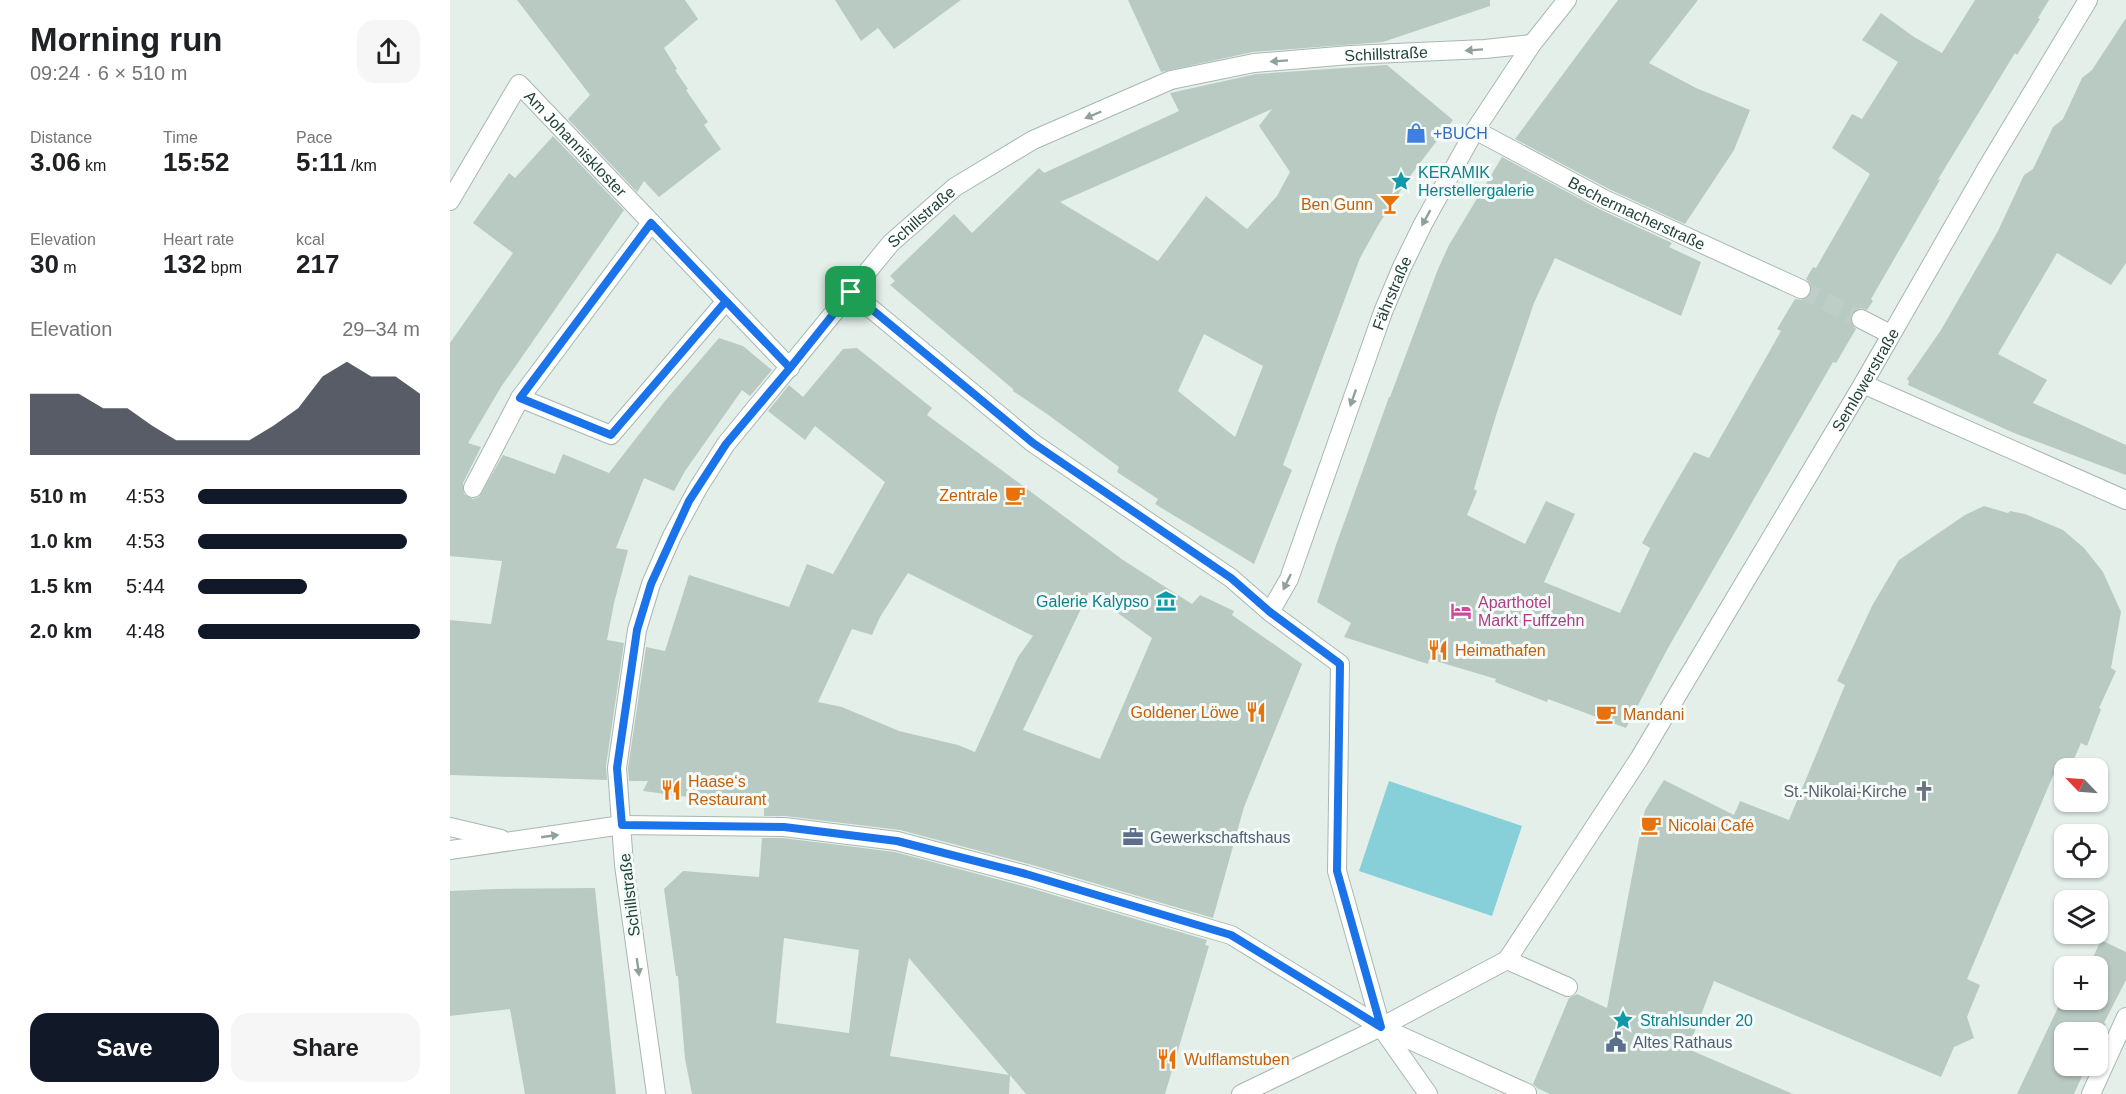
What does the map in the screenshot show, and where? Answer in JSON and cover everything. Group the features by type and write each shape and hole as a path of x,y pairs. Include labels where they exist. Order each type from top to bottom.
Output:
{"street":[{"name":"Fährstraße","path":"1270,612 1289,579 1383,312 1402,267 1475,130 1532,44 1567,0"},
{"name":"Semlowerstraße","path":"1507,960 1639,759 1863,384 1994,156 2088,0"},
{"name":"Schillstraße","path":"656,1094 624,865 617,768 637,630 651,584 689,501 726,444 891,243 955,187 1033,140 1171,80 1254,63 1532,44"},
{"name":"Am Johanniskloster","path":"450,201 519,84 790,368"},
{"name":"Bechermacherstraße","path":"1475,130 1604,199 1801,289"},
{"path":"473,488 520,398 651,223"},
{"path":"851,292 1033,443 1231,578 1270,612 1340,664 1337,871 1381,1027 1428,1094"},
{"path":"520,398 611,435 726,301"},
{"path":"1861,319 1890,334"},
{"path":"1863,384 2126,500"},
{"path":"450,850 622,825 784,827 897,841 1026,874 1231,935 1381,1027 1527,1093"},
{"path":"450,827 511,842"},
{"path":"1240,1094 1381,1027 1507,960 1568,987"},
{"path":"2091,1094 2125,1021"}],"water":[{"path":"1389,781 1522,826 1492,916 1359,871"}],"building":[{"path":"517,0 685,0 698,19 664,48 688,89 686,90 708,122 704,125 721,149 659,197 644,181 637,192 568,119 590,95"},
{"path":"835,0 961,0 894,49 878,28 861,41"},
{"path":"1128,0 1490,0 1490,6 1383,42 1253,52 1161,72"},
{"path":"1618,0 1698,0 1649,63 1696,88 1750,110 1734,150 1685,224 1609,189 1515,139"},
{"path":"1975,0 2049,0 2038,18 2040,19 2017,55 2015,53 1937,181 1941,178 1871,299 1873,301 1867,310 1860,308 1851,313 1850,320 1856,329 1836,363 1833,362 1668,648 1626,728 1548,699 1547,702 1495,682 1496,679 1429,659 1428,664 1344,637 1351,623 1317,602 1389,397 1438,269 1449,245 1502,157 1599,209 1672,243 1669,247 1701,262 1681,316 1555,258 1534,303 1497,412 1474,489 1477,491 1467,515 1525,544 1546,501 1575,514 1544,582 1620,613 1650,548 1642,543 1664,503 1694,452 1709,458 1781,331 1777,329 1795,299 1803,300 1811,294 1812,287 1806,279 1813,267 1816,268 1870,174 1832,148 1852,114 1862,119 1898,62 1862,40 1881,13 1914,37 1942,53"},
{"path":"2126,18 2126,263 2111,285 2057,253 1998,354 2047,380 2033,403 2126,445 2126,475 2014,433 1908,385 1907,379 1941,330 1998,231 2024,175 2033,169 2053,127 2063,119 2082,78 2092,70"},
{"path":"1387,65 1453,120 1413,172 1380,222 1360,258 1283,465 1292,470 1254,564 1155,504 1158,499 1117,472 1119,467 1013,391 890,285 895,281 890,276 954,214 972,233 1039,168 1044,173 1179,111 1170,93 1256,74","holes":["1272,109 1259,126 1290,172 1277,196 1247,229 1206,196 1158,261 1060,202","1204,334 1263,366 1235,437 1178,391"]},
{"path":"553,136 624,210 501,387 468,443 481,447 463,483 464,494 473,499 479,497 503,455 555,474 563,454 609,473 665,401 719,338 743,346 772,370 750,396 742,390 685,471 674,491 644,478 616,548 628,550 607,640 624,643 606,766 607,780 450,775 450,620 491,624 502,561 450,556 450,343 513,253 473,223 509,173 515,178"},
{"path":"857,348 932,408 927,415 1123,560 1192,604 1200,595 1234,611 1232,615 1302,664 1244,807 1213,918 1029,864 900,830 785,816 764,816 764,807 643,791 648,781 629,781 628,768 646,647 665,651 689,575 789,607 807,564 833,574 885,482 815,426 805,440 768,411 789,385 803,397 843,349","holes":["908,573 1033,636 1018,657 975,752 958,745 899,731 842,707 818,702 852,629 872,635 880,617","1089,592 1152,638 1100,759 1023,730"]},
{"name":"St.-Nikolai-Kirche","path":"1984,506 2008,513 2010,511 2025,514 2063,530 2084,548 2103,572 2121,612 2111,668 2116,671 2099,708 2101,709 2087,746 2081,743 2074,758 2054,758 2054,773 1967,979 1980,985 1967,1017 1974,1038 1954,1047 1941,1077 1714,981 1688,1049 1793,1094 1550,1094 1537,1088 1533,1084 1569,998 1577,994 1607,1008 1645,810 1664,780 1734,815 1740,801 1789,820 1845,685 1837,681 1872,606 1899,560 1965,515"},
{"path":"762,838 783,838 895,852 1023,886 1207,940 1205,945 1209,946 1165,1094 1026,1094 1010,1075 1009,1094 692,1094 685,1059 678,976 676,976 664,889 683,871 759,877","holes":["784,938 859,950 849,1033 776,1023","909,958 1009,1075 890,1056"]},
{"path":"595,888 616,1094 525,1094 510,1009 450,1016 450,891"},
{"path":"2108,943 2126,952 2126,980 2105,1022 2054,1022 2054,1076 2082,1076 2074,1094 2017,1094 2057,1010 2108,1010 2108,956 2094,956 2099,944"}],"tunnel":[{"path":"1801,289 1861,319"}],"place":[{"name":"+BUCH","path":"1416,133"},
{"name":"KERAMIK Herstellergalerie","path":"1401,181"},
{"name":"Ben Gunn","path":"1390,204"},
{"name":"Zentrale","path":"1015,495"},
{"name":"Galerie Kalypso","path":"1166,601"},
{"name":"Aparthotel Markt Fuffzehn","path":"1461,611"},
{"name":"Heimathafen","path":"1438,650"},
{"name":"Goldener Löwe","path":"1256,712"},
{"name":"Mandani","path":"1606,714"},
{"name":"Haase‘s Restaurant","path":"671,790"},
{"name":"St.-Nikolai-Kirche","path":"1924,791"},
{"name":"Nicolai Café","path":"1651,825"},
{"name":"Gewerkschaftshaus","path":"1133,837"},
{"name":"Strahlsunder 20","path":"1623,1020"},
{"name":"Altes Rathaus","path":"1616,1042"},
{"name":"Wulflamstuben","path":"1167,1059"}],"route":[{"path":"851,292 790,368 651,223 520,398 611,435 726,301 790,368 726,444 689,501 651,584 637,630 617,768 622,825 784,827 897,841 1026,874 1231,935 1381,1027 1337,871 1340,664 1270,612 1231,578 1033,443 851,292"}]}
